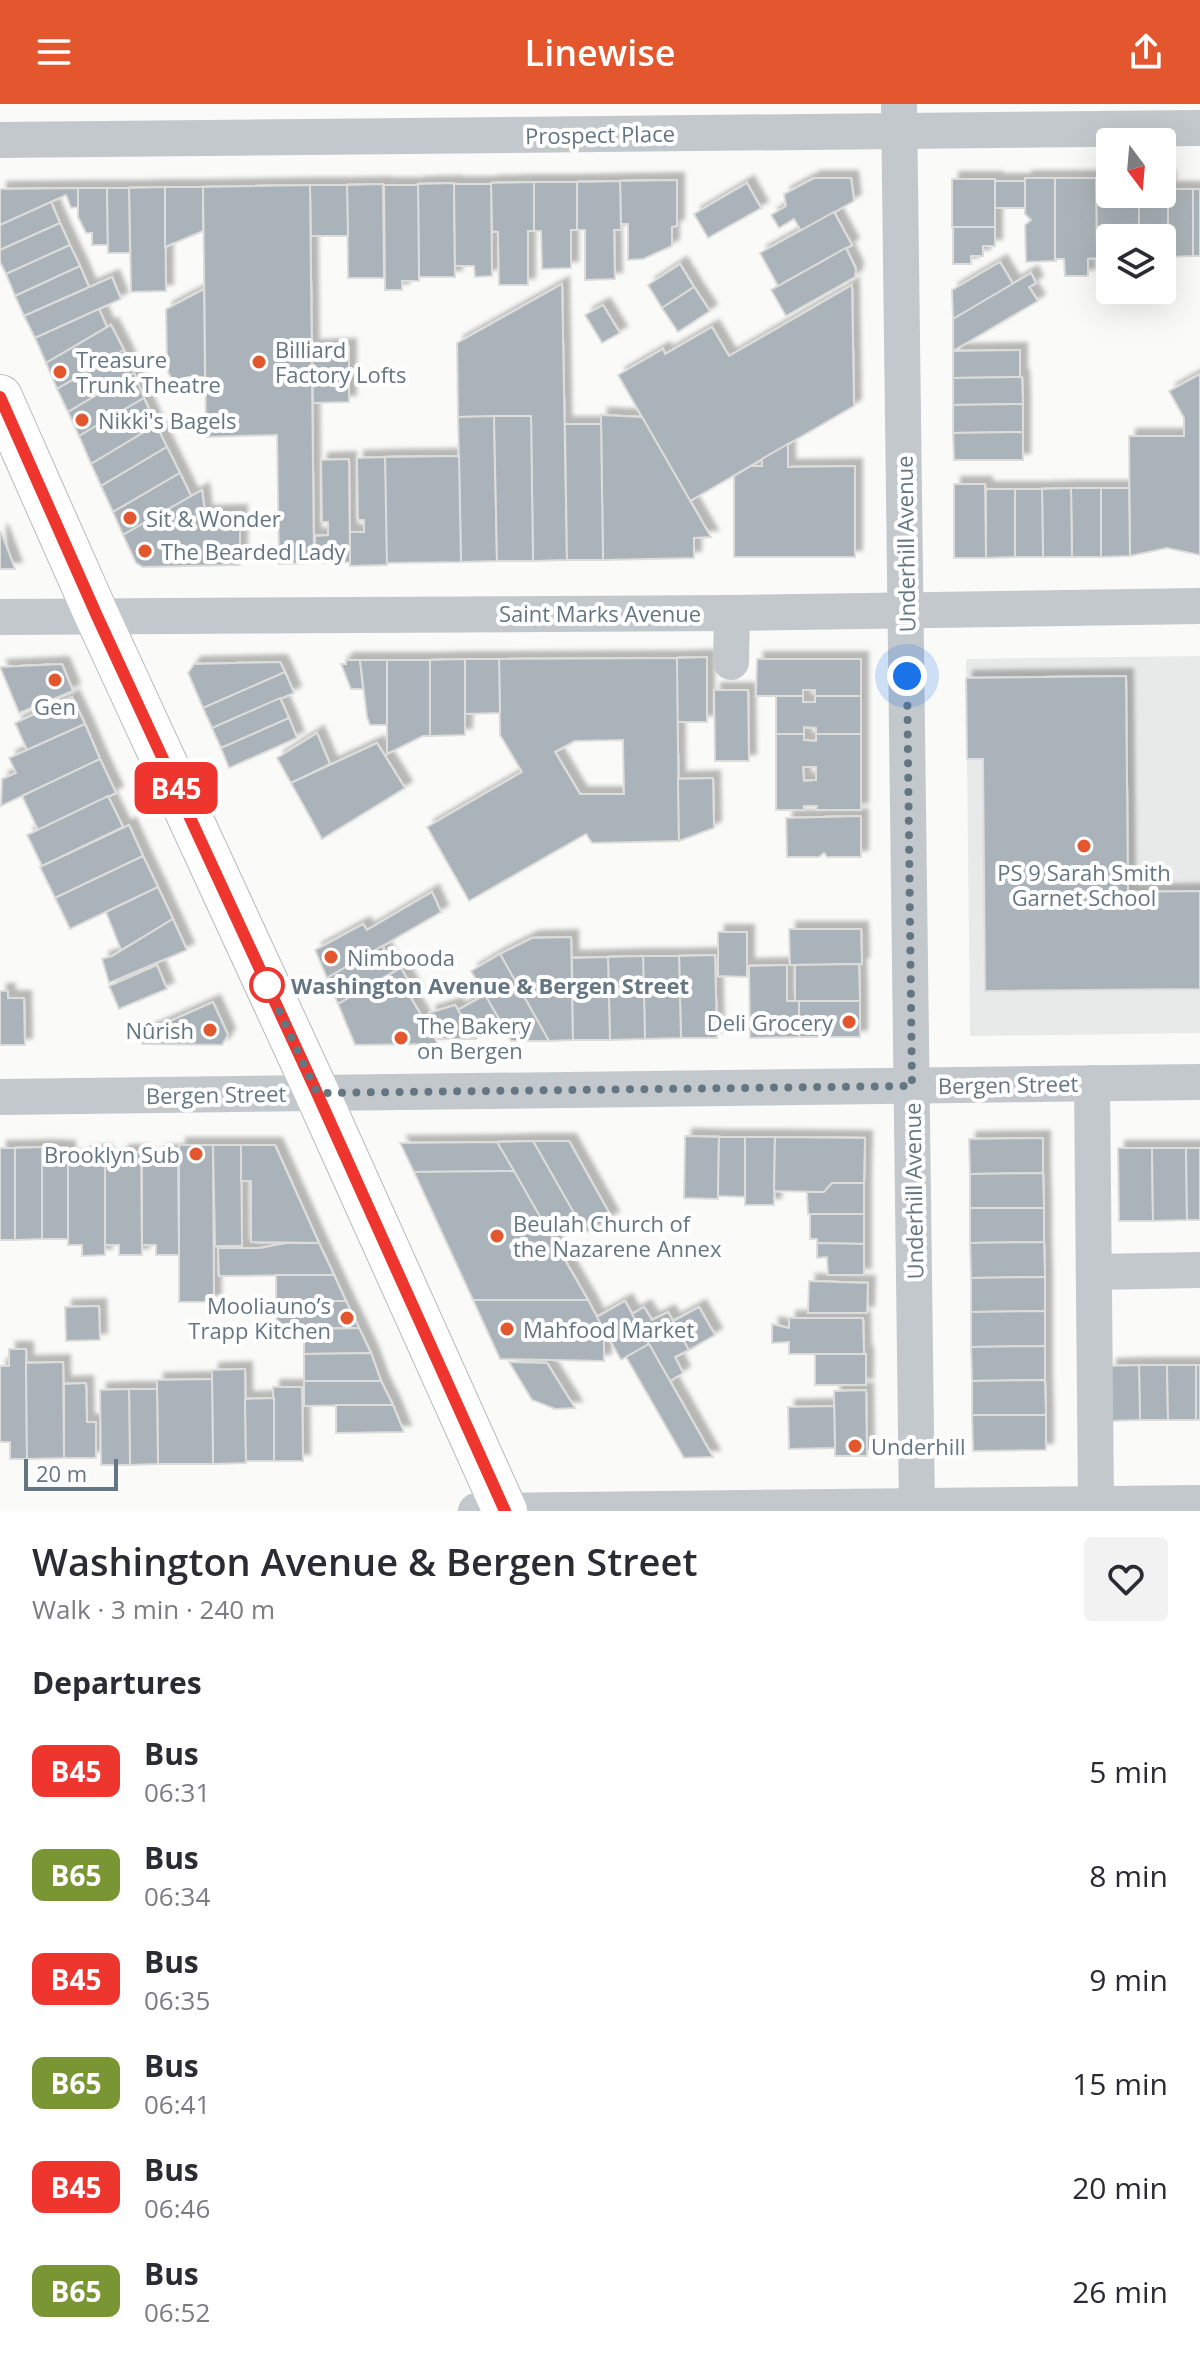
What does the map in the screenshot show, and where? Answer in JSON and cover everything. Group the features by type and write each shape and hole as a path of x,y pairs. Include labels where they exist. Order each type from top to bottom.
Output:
{"main road":[{"path":"0,397 505,1511"}],"street":[{"name":"Prospect Place","path":"0,140 899,117 1200,128"},
{"name":"Underhill Avenue","path":"899,117 917,1508"},
{"name":"Saint Marks Avenue","path":"0,617 732,613 1200,606"},
{"path":"731,662 732,613"},
{"name":"Bergen Street","path":"0,1097 1200,1082"},
{"path":"1092,1083 1096,1504"},
{"path":"1094,1272 1200,1270"},
{"path":"476,1511 1200,1503"}],"shaded area":[{"name":"PS 9 Sarah Smith Garnet School","path":"1200,656 1200,1033 970,1036 966,659"}],"building":[{"path":"814,178 851,178 854,201 801,231 794,219 779,228 771,215 786,206 784,194"},
{"path":"1025,178 1055,178 1056,261 1026,262 1025,225 1031,220 1025,214"},
{"path":"1055,178 1096,178 1096,258 1088,259 1088,276 1065,276 1064,259 1055,259"},
{"path":"952,179 995,179 995,227 952,227"},
{"path":"677,180 677,226 672,227 672,246 643,259 628,260 628,224 621,224 620,181"},
{"path":"620,181 621,230 614,230 615,279 585,280 585,230 577,230 577,182"},
{"path":"995,181 1025,181 1025,208 995,208"},
{"path":"534,182 577,182 577,230 571,230 571,268 542,269 541,231 534,231"},
{"path":"534,182 534,231 528,231 528,285 499,285 498,232 492,231 491,183"},
{"path":"454,183 455,277 419,277 418,184"},
{"path":"747,183 761,208 708,238 694,214"},
{"path":"383,184 384,278 348,278 347,185"},
{"path":"454,184 491,184 492,276 475,277 474,266 455,266"},
{"path":"310,185 347,185 348,236 311,236"},
{"name":"Billiard Factory Lofts","path":"310,185 314,563 279,564 277,435 206,437 203,187"},
{"path":"384,185 418,185 419,281 402,281 402,290 385,290"},
{"path":"165,187 166,291 131,292 129,188"},
{"path":"165,187 203,187 203,231 165,247"},
{"path":"78,188 107,188 108,245 92,245 92,233 86,233 78,217"},
{"path":"78,188 78,207 71,208 66,195 0,225 0,189"},
{"path":"107,188 129,188 130,253 108,253"},
{"path":"1176,189 1193,189 1193,256 1176,257 1176,224 1168,224 1168,208 1176,208"},
{"path":"1193,189 1200,189 1200,256 1193,256"},
{"path":"51,202 60,223 0,250 0,225"},
{"path":"1096,208 1139,208 1139,224 1097,224"},
{"path":"1139,208 1168,208 1168,224 1139,224"},
{"path":"834,212 852,245 778,286 760,253"},
{"path":"60,223 70,245 6,274 0,262 0,250"},
{"path":"953,227 995,227 995,246 983,246 983,256 971,256 971,264 953,264"},
{"path":"70,245 80,266 15,296 6,274"},
{"path":"846,248 856,269 855,277 786,316 771,290"},
{"path":"1000,262 1013,284 953,319 952,290"},
{"path":"680,264 694,287 662,308 648,285"},
{"path":"80,266 89,287 24,316 15,296"},
{"path":"1031,273 1036,283 1029,287 1038,301 953,351 953,319"},
{"path":"112,277 121,299 35,338 24,316"},
{"path":"562,284 567,560 533,561 531,416 458,417 457,343"},
{"path":"852,285 854,406 690,501 618,375 663,349 665,354 712,327 729,356"},
{"path":"694,287 710,311 678,332 662,308"},
{"path":"204,289 205,377 188,377 174,386 167,369 166,309"},
{"path":"603,305 620,333 602,343 585,315"},
{"path":"99,309 107,327 46,363 35,338"},
{"path":"111,325 124,350 57,389 46,363"},
{"path":"349,346 349,402 313,403 312,347"},
{"path":"124,350 134,373 68,412 57,389"},
{"path":"1020,350 1020,377 953,378 953,351"},
{"path":"134,373 144,398 79,436 68,412"},
{"path":"1200,374 1200,555 1167,548 1130,556 1129,436 1184,436 1184,418 1169,391"},
{"path":"1022,377 1023,404 953,405 953,378"},
{"path":"144,398 156,425 91,464 79,436"},
{"path":"1023,404 1023,432 953,433 953,405"},
{"path":"601,415 642,417 711,537 694,538 694,558 603,560"},
{"path":"494,416 497,561 461,562 458,417"},
{"path":"494,416 531,416 533,561 497,561"},
{"path":"565,424 601,424 603,560 567,560"},
{"path":"156,425 167,447 101,486 91,464"},
{"path":"1023,432 1023,460 954,460 953,433"},
{"path":"788,444 788,467 855,466 855,557 734,557 734,476 751,466 762,466 762,459"},
{"path":"167,447 180,473 113,512 101,486"},
{"path":"459,456 461,562 386,563 385,457"},
{"path":"385,457 387,565 350,566 350,532 364,532 364,520 358,520 357,458"},
{"path":"349,459 350,562 316,563 315,536 328,535 328,522 322,522 321,460"},
{"path":"180,473 191,496 123,535 113,512"},
{"path":"954,484 985,484 986,558 954,558"},
{"path":"1071,488 1101,488 1101,557 1072,557"},
{"path":"1071,488 1072,557 1043,557 1042,489"},
{"path":"1101,488 1129,488 1130,556 1101,557"},
{"path":"986,489 1015,489 1015,557 986,558"},
{"path":"1015,489 1042,489 1043,557 1015,557"},
{"path":"202,490 205,513 240,512 240,565 143,567 136,563 123,535"},
{"path":"1,532 15,569 0,569"},
{"path":"707,657 707,722 677,722 677,658"},
{"path":"677,658 679,841 592,843 586,834 469,901 427,827 522,772 500,735 499,659","holes":["623,740 624,794 580,794 555,752 575,741"]},
{"path":"465,659 465,735 430,736 430,660"},
{"path":"465,659 499,659 500,713 465,714"},
{"path":"757,659 861,659 861,696 815,696 815,690 803,690 803,696 756,696"},
{"path":"346,660 360,660 363,689 351,689 341,664 346,664"},
{"path":"360,660 387,660 387,725 370,725"},
{"path":"387,660 430,660 430,736 423,736 387,754"},
{"path":"280,662 285,672 203,708 188,673 194,664"},
{"path":"62,664 73,691 19,713 0,667"},
{"path":"285,672 294,693 212,728 203,708"},
{"name":"PS 9 Sarah Smith Garnet School","path":"1126,676 1128,892 1200,891 1200,989 985,991 983,759 967,759 966,678"},
{"path":"714,690 748,690 749,761 715,761"},
{"path":"776,696 803,696 803,702 815,702 815,696 861,696 861,734 816,734 816,728 804,727 804,734 776,734"},
{"path":"72,697 85,724 27,750 15,723"},
{"path":"280,698 289,718 221,748 212,728"},
{"path":"289,718 297,738 229,768 221,748"},
{"path":"85,724 100,759 1,806 2,779 16,773 9,758"},
{"path":"317,733 330,764 291,783 277,758"},
{"path":"776,734 804,734 804,740 816,741 816,734 861,734 861,810 816,810 817,806 804,806 804,810 776,810","holes":["803,767 816,767 816,780 804,781"]},
{"path":"377,743 405,788 322,839 291,783"},
{"path":"100,759 116,793 38,830 22,796"},
{"path":"713,778 714,828 679,841 678,779"},
{"path":"108,796 123,827 42,866 27,835"},
{"path":"861,816 861,857 827,857 824,853 819,857 787,857 786,818"},
{"path":"129,825 143,856 55,898 40,867"},
{"path":"143,856 158,887 70,929 55,898"},
{"path":"158,887 173,919 121,950 106,912"},
{"path":"432,892 441,912 327,978 315,950 363,924 367,930"},
{"path":"173,919 187,950 109,983 102,959"},
{"path":"789,929 861,929 862,964 790,965"},
{"path":"718,932 747,932 747,977 718,976"},
{"path":"571,937 573,1040 549,1041 500,954 532,938"},
{"path":"382,946 396,970 338,1004 327,978"},
{"path":"500,954 549,1041 511,1041 471,971"},
{"path":"715,955 717,1038 681,1038 679,956"},
{"path":"643,956 679,956 681,1038 645,1039"},
{"path":"643,956 645,1039 610,1040 608,957"},
{"path":"608,957 610,1040 573,1040 572,958"},
{"path":"859,964 860,1001 795,1001 795,965"},
{"path":"157,965 167,989 119,1009 109,986"},
{"path":"787,965 787,1001 799,1001 799,1037 750,1038 749,966"},
{"path":"401,968 416,995 411,998 438,1044 355,1045 338,1004"},
{"path":"0,991 8,991 8,998 24,998 25,1045 0,1045"},
{"path":"485,995 502,1024 475,1039 458,1010"},
{"path":"799,1001 860,1001 860,1037 799,1037"},
{"path":"213,1002 228,1035 222,1045 142,1044 141,1034"},
{"path":"455,1005 475,1039 438,1039 429,1013"},
{"path":"685,1136 719,1137 718,1199 684,1198"},
{"path":"719,1137 745,1137 745,1197 718,1196"},
{"path":"745,1137 775,1137 774,1205 745,1205"},
{"path":"775,1137 865,1138 864,1183 832,1183 824,1192 774,1191"},
{"path":"1043,1138 1043,1173 970,1174 969,1139"},
{"path":"533,1141 569,1141 612,1218 585,1233"},
{"path":"533,1141 578,1220 551,1236 497,1142"},
{"path":"497,1142 514,1171 414,1172 400,1143"},
{"path":"179,1145 213,1145 214,1302 179,1302"},
{"path":"213,1145 241,1145 242,1246 215,1246"},
{"path":"241,1145 275,1145 319,1243 251,1242 251,1181 241,1181"},
{"path":"42,1147 68,1148 68,1239 42,1239"},
{"path":"42,1147 42,1239 15,1240 15,1148"},
{"path":"0,1148 15,1148 15,1240 0,1240"},
{"path":"1118,1148 1152,1148 1153,1221 1119,1221"},
{"path":"1152,1148 1186,1148 1187,1220 1153,1221"},
{"path":"1186,1148 1200,1148 1200,1220 1187,1220"},
{"path":"105,1152 105,1255 82,1256 82,1245 68,1245 68,1158"},
{"path":"122,1152 141,1152 142,1255 119,1255 119,1245 105,1245 105,1158 121,1157"},
{"path":"159,1152 178,1152 179,1255 156,1255 156,1245 142,1245 142,1157 158,1157"},
{"name":"Beulah Church of the Nazarene Annex","path":"514,1171 588,1300 473,1300 414,1172"},
{"path":"1043,1173 1044,1208 970,1208 970,1174"},
{"path":"832,1183 864,1183 864,1214 808,1214 807,1192 824,1192"},
{"path":"970,1208 1044,1208 1044,1242 970,1243"},
{"path":"810,1214 864,1214 864,1244 817,1243 817,1239 810,1239"},
{"path":"1044,1242 1045,1277 971,1278 970,1243"},
{"path":"286,1243 319,1243 334,1275 219,1276 218,1248 260,1248"},
{"path":"817,1243 864,1244 864,1275 828,1275 827,1257 817,1258"},
{"path":"276,1275 334,1275 346,1301 276,1301"},
{"path":"1045,1277 1045,1311 971,1312 971,1278"},
{"path":"809,1281 868,1283 867,1313 808,1313"},
{"path":"473,1300 588,1300 604,1330 604,1361 500,1359"},
{"path":"276,1301 346,1301 359,1328 277,1329"},
{"path":"625,1301 649,1344 621,1360 597,1317"},
{"path":"99,1306 100,1340 66,1341 65,1307"},
{"path":"644,1307 652,1320 668,1312 689,1350 675,1357 683,1373 670,1381 632,1314"},
{"path":"699,1307 715,1335 689,1350 673,1321"},
{"path":"1045,1311 1045,1346 971,1347 971,1312"},
{"path":"789,1318 863,1318 864,1354 789,1354 789,1342 772,1343 772,1324 789,1328"},
{"path":"359,1328 371,1353 304,1354 304,1329"},
{"path":"649,1344 713,1457 684,1458 626,1357"},
{"path":"1045,1346 1045,1380 972,1381 971,1347"},
{"path":"9,1349 26,1349 27,1459 10,1459 10,1442 0,1442 0,1366 9,1366"},
{"path":"371,1353 381,1381 304,1381 304,1354"},
{"path":"815,1354 866,1354 866,1385 815,1385"},
{"path":"63,1362 64,1458 27,1459 26,1363"},
{"path":"509,1362 547,1363 575,1408 555,1409 532,1400"},
{"path":"1139,1365 1167,1365 1168,1420 1140,1420"},
{"path":"1139,1365 1140,1420 1110,1421 1110,1366"},
{"path":"1167,1365 1196,1365 1196,1420 1168,1420"},
{"path":"1196,1365 1200,1365 1200,1420 1196,1420"},
{"path":"245,1369 246,1463 213,1464 212,1370"},
{"path":"212,1379 213,1464 158,1464 157,1380"},
{"path":"1045,1380 1046,1415 972,1415 972,1381"},
{"path":"304,1381 381,1381 393,1405 304,1406"},
{"path":"86,1383 87,1422 96,1422 96,1458 64,1458 64,1384"},
{"path":"273,1387 302,1387 303,1461 274,1461"},
{"path":"129,1389 157,1389 158,1464 130,1465"},
{"path":"129,1389 130,1465 101,1465 100,1390"},
{"path":"866,1390 867,1456 835,1456 834,1391"},
{"path":"274,1398 274,1461 246,1461 245,1399"},
{"path":"336,1405 393,1405 404,1432 336,1433"},
{"path":"834,1406 835,1448 789,1449 788,1407"},
{"path":"972,1415 1046,1415 1046,1450 973,1451"}],"bus line":[{"name":"B45","path":"0,397 505,1511"}],"place":[{"name":"Billiard Factory Lofts","path":"259,362"},
{"name":"Treasure Trunk Theatre","path":"60,372"},
{"name":"Nikki's Bagels","path":"82,420"},
{"name":"Sit & Wonder","path":"130,518"},
{"name":"The Bearded Lady","path":"145,551"},
{"name":"Gen","path":"55,680"},
{"name":"PS 9 Sarah Smith Garnet School","path":"1084,846"},
{"name":"Nimbooda","path":"331,957"},
{"name":"Washington Avenue & Bergen Street","path":"267,985"},
{"name":"Deli Grocery","path":"849,1022"},
{"name":"Nûrish","path":"210,1030"},
{"name":"The Bakery on Bergen","path":"401,1038"},
{"name":"Brooklyn Sub","path":"196,1154"},
{"name":"Beulah Church of the Nazarene Annex","path":"497,1236"},
{"name":"Mooliauno’s Trapp Kitchen","path":"347,1318"},
{"name":"Mahfood Market","path":"507,1329"},
{"name":"Underhill","path":"855,1446"}],"route":[{"path":"267,985 317,1093 912,1086 907,676"}]}
